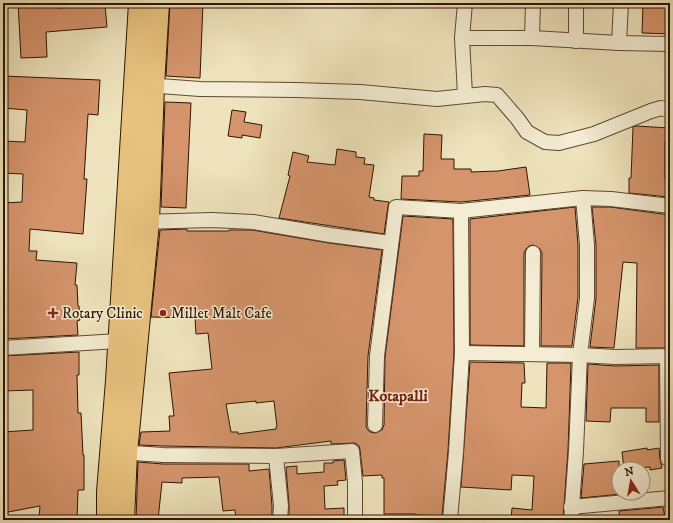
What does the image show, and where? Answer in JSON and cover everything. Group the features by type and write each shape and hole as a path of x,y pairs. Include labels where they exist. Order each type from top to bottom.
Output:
{"main road":[{"path":"140,3 145,85"},
{"path":"108,520 119,452 138,222 145,85 158,3"},
{"path":"122,520 119,452 119,341 138,222"}],"street":[{"path":"465,3 462,38 465,95"},
{"path":"532,3 532,38"},
{"path":"576,3 576,41"},
{"path":"619,43 621,3"},
{"path":"462,38 532,38 619,43 670,44"},
{"path":"145,85 200,90 360,92 436,99 465,95 497,95 527,132 545,142 559,143 594,134 661,108 670,111"},
{"path":"583,198 587,245 587,298 580,355 576,450 571,514 670,498"},
{"path":"374,425 377,356 396,207 461,211 583,198 612,199 670,206"},
{"path":"450,520 462,353 461,211"},
{"path":"138,222 212,220 253,222 391,243"},
{"path":"532,354 533,253"},
{"path":"3,348 119,341"},
{"path":"462,353 615,357 668,356 668,459"},
{"path":"119,452 163,455 276,456 352,451 355,482 355,520"},
{"path":"276,456 281,506 280,520"}],"building":[{"path":"18,3 57,3 57,8 105,5 107,27 46,32 47,57 21,58"},
{"path":"170,3 203,3 200,78 166,76"},
{"path":"643,3 670,3 670,34 642,33"},
{"path":"3,76 100,80 98,115 88,114 84,179 87,179 83,234 30,229 29,251 37,251 36,260 77,263 75,285 77,285 80,320 77,321 78,335 3,339 3,203 22,202 23,174 3,173 3,141 25,142 27,110 3,108"},
{"path":"165,102 191,103 186,208 161,207"},
{"path":"232,110 246,112 244,122 262,125 260,138 242,135 242,138 228,136"},
{"path":"633,127 670,128 670,141 665,141 665,179 670,179 669,197 629,193"},
{"path":"424,134 442,135 441,159 454,159 454,169 471,169 471,172 498,171 526,167 530,195 461,202 401,199 402,176 419,176 419,171 423,171"},
{"path":"337,149 356,152 356,157 365,158 364,164 374,165 369,197 374,198 374,200 389,202 384,234 279,218 290,176 288,175 293,152 309,156 307,162 335,165"},
{"path":"575,207 578,245 578,297 572,346 541,346 542,253 540,249 533,245 529,246 524,253 524,346 470,345 470,219"},
{"path":"592,207 610,207 670,215 670,348 636,348 637,263 623,262 614,348 590,347 596,298 596,245"},
{"path":"403,216 453,219 454,353 448,451 442,516 384,514 384,478 382,478 382,475 363,476 360,450 359,446 355,443 331,444 331,441 276,448 139,445 141,432 170,431 169,416 174,416 169,373 212,369 208,333 196,334 195,318 151,317 160,230 252,230 382,250 368,356 366,425 370,432 375,433 382,430 384,425 385,357","holes":["256,401 256,403 274,401 276,429 238,434 238,432 231,432 226,404"]},
{"path":"79,352 79,375 77,375 78,413 81,413 84,455 84,490 78,490 77,520 39,518 40,506 3,513 3,432 33,430 33,390 3,391 3,356"},
{"path":"470,362 524,363 525,383 522,383 521,407 546,408 547,363 571,363 568,451 563,520 511,520 512,508 532,510 534,476 512,475 511,490 461,487"},
{"path":"588,364 615,366 659,365 659,422 646,422 646,408 611,408 610,422 586,421"},
{"path":"647,448 647,450 659,448 662,468 651,470 651,461 623,461 622,452"},
{"path":"344,460 346,480 337,481 338,485 324,486 325,509 344,508 344,520 323,520 323,518 289,520 286,467 297,466 297,474 324,472 324,463 333,463 333,461"},
{"path":"138,462 163,464 249,464 249,471 269,469 272,520 236,520 235,510 223,511 219,477 182,478 182,483 162,482 158,520 136,520"},
{"path":"611,462 611,495 581,498 584,464"},
{"path":"663,507 665,518 654,520 620,520 619,511"}],"place":[{"name":"Rotary Clinic","path":"53,313"},
{"name":"Millet Malt Cafe","path":"163,313"}],"district":[{"name":"Kotapalli","path":"398,396"}]}
